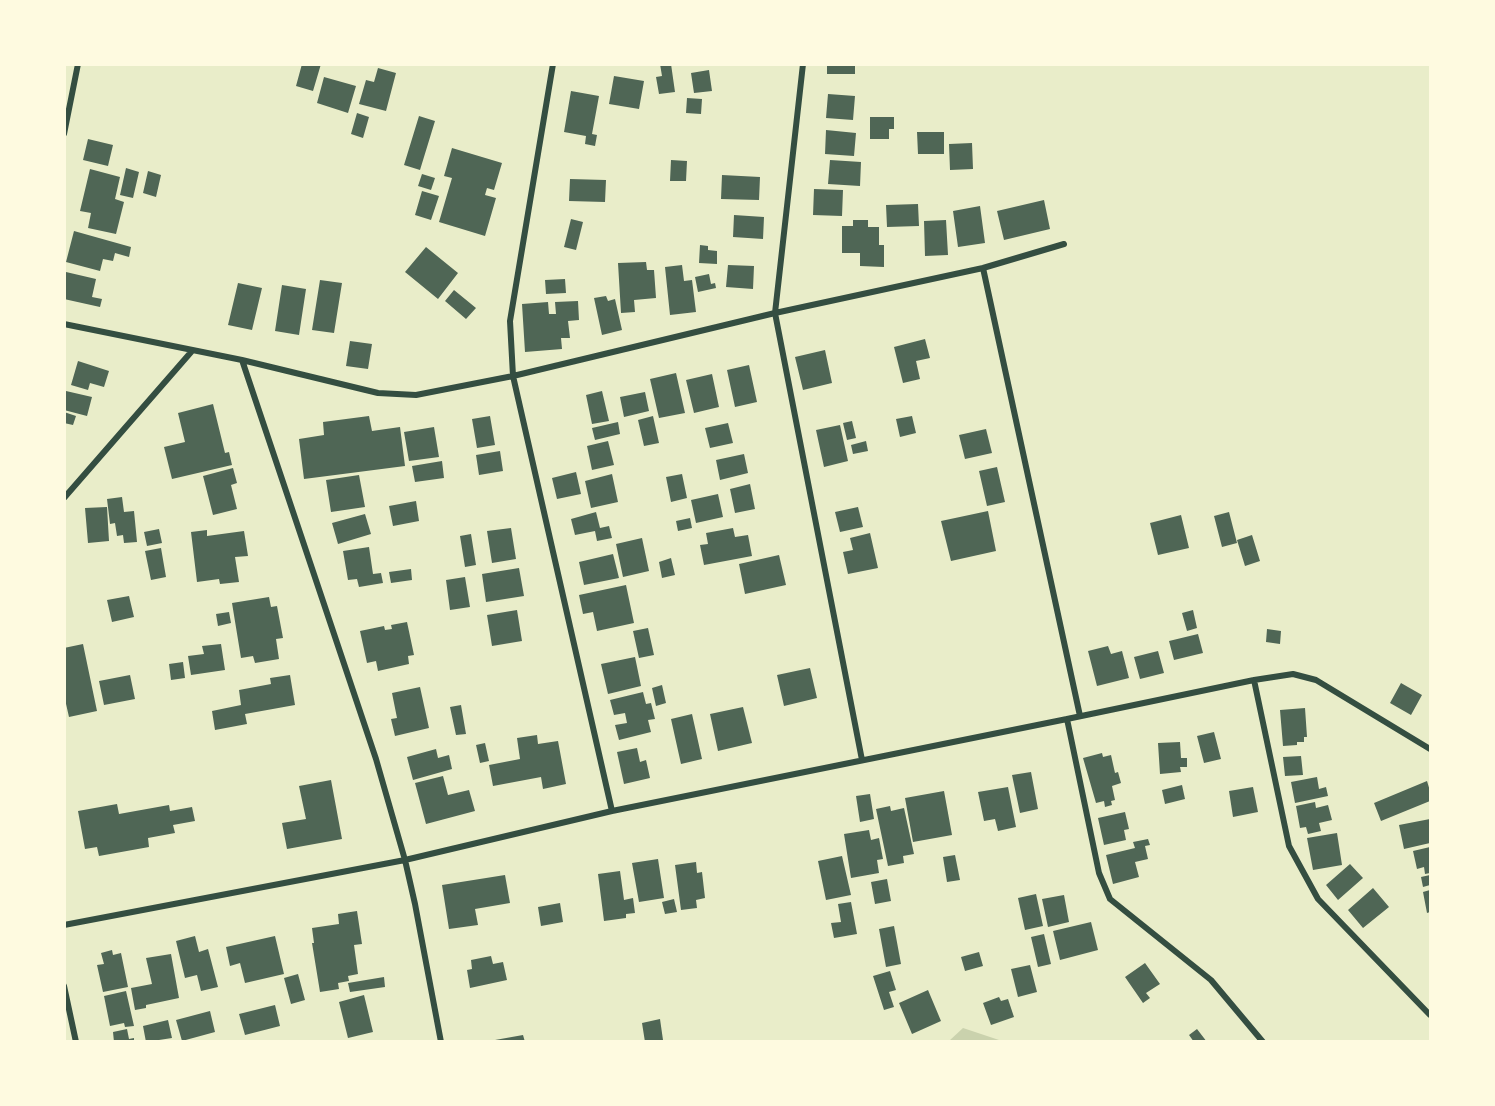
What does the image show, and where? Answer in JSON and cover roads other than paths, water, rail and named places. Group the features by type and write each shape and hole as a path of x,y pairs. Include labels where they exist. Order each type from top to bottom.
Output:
{"street":[{"path":"64,134 78,64"},
{"path":"553,64 510,321 513,376 612,811"},
{"path":"803,64 775,313 862,760"},
{"path":"64,324 242,360 378,393 416,395 513,376 775,313 983,268 1064,244"},
{"path":"983,268 1080,716"},
{"path":"64,498 192,351"},
{"path":"242,360 376,759 405,860 441,1041"},
{"path":"64,925 405,860 612,811 1254,680 1293,674 1316,680 1431,749"},
{"path":"1254,680 1289,846 1318,899 1431,1015"},
{"path":"1066,719 1099,873 1110,899 1211,980 1263,1041"},
{"path":"64,986 76,1041"}]}
